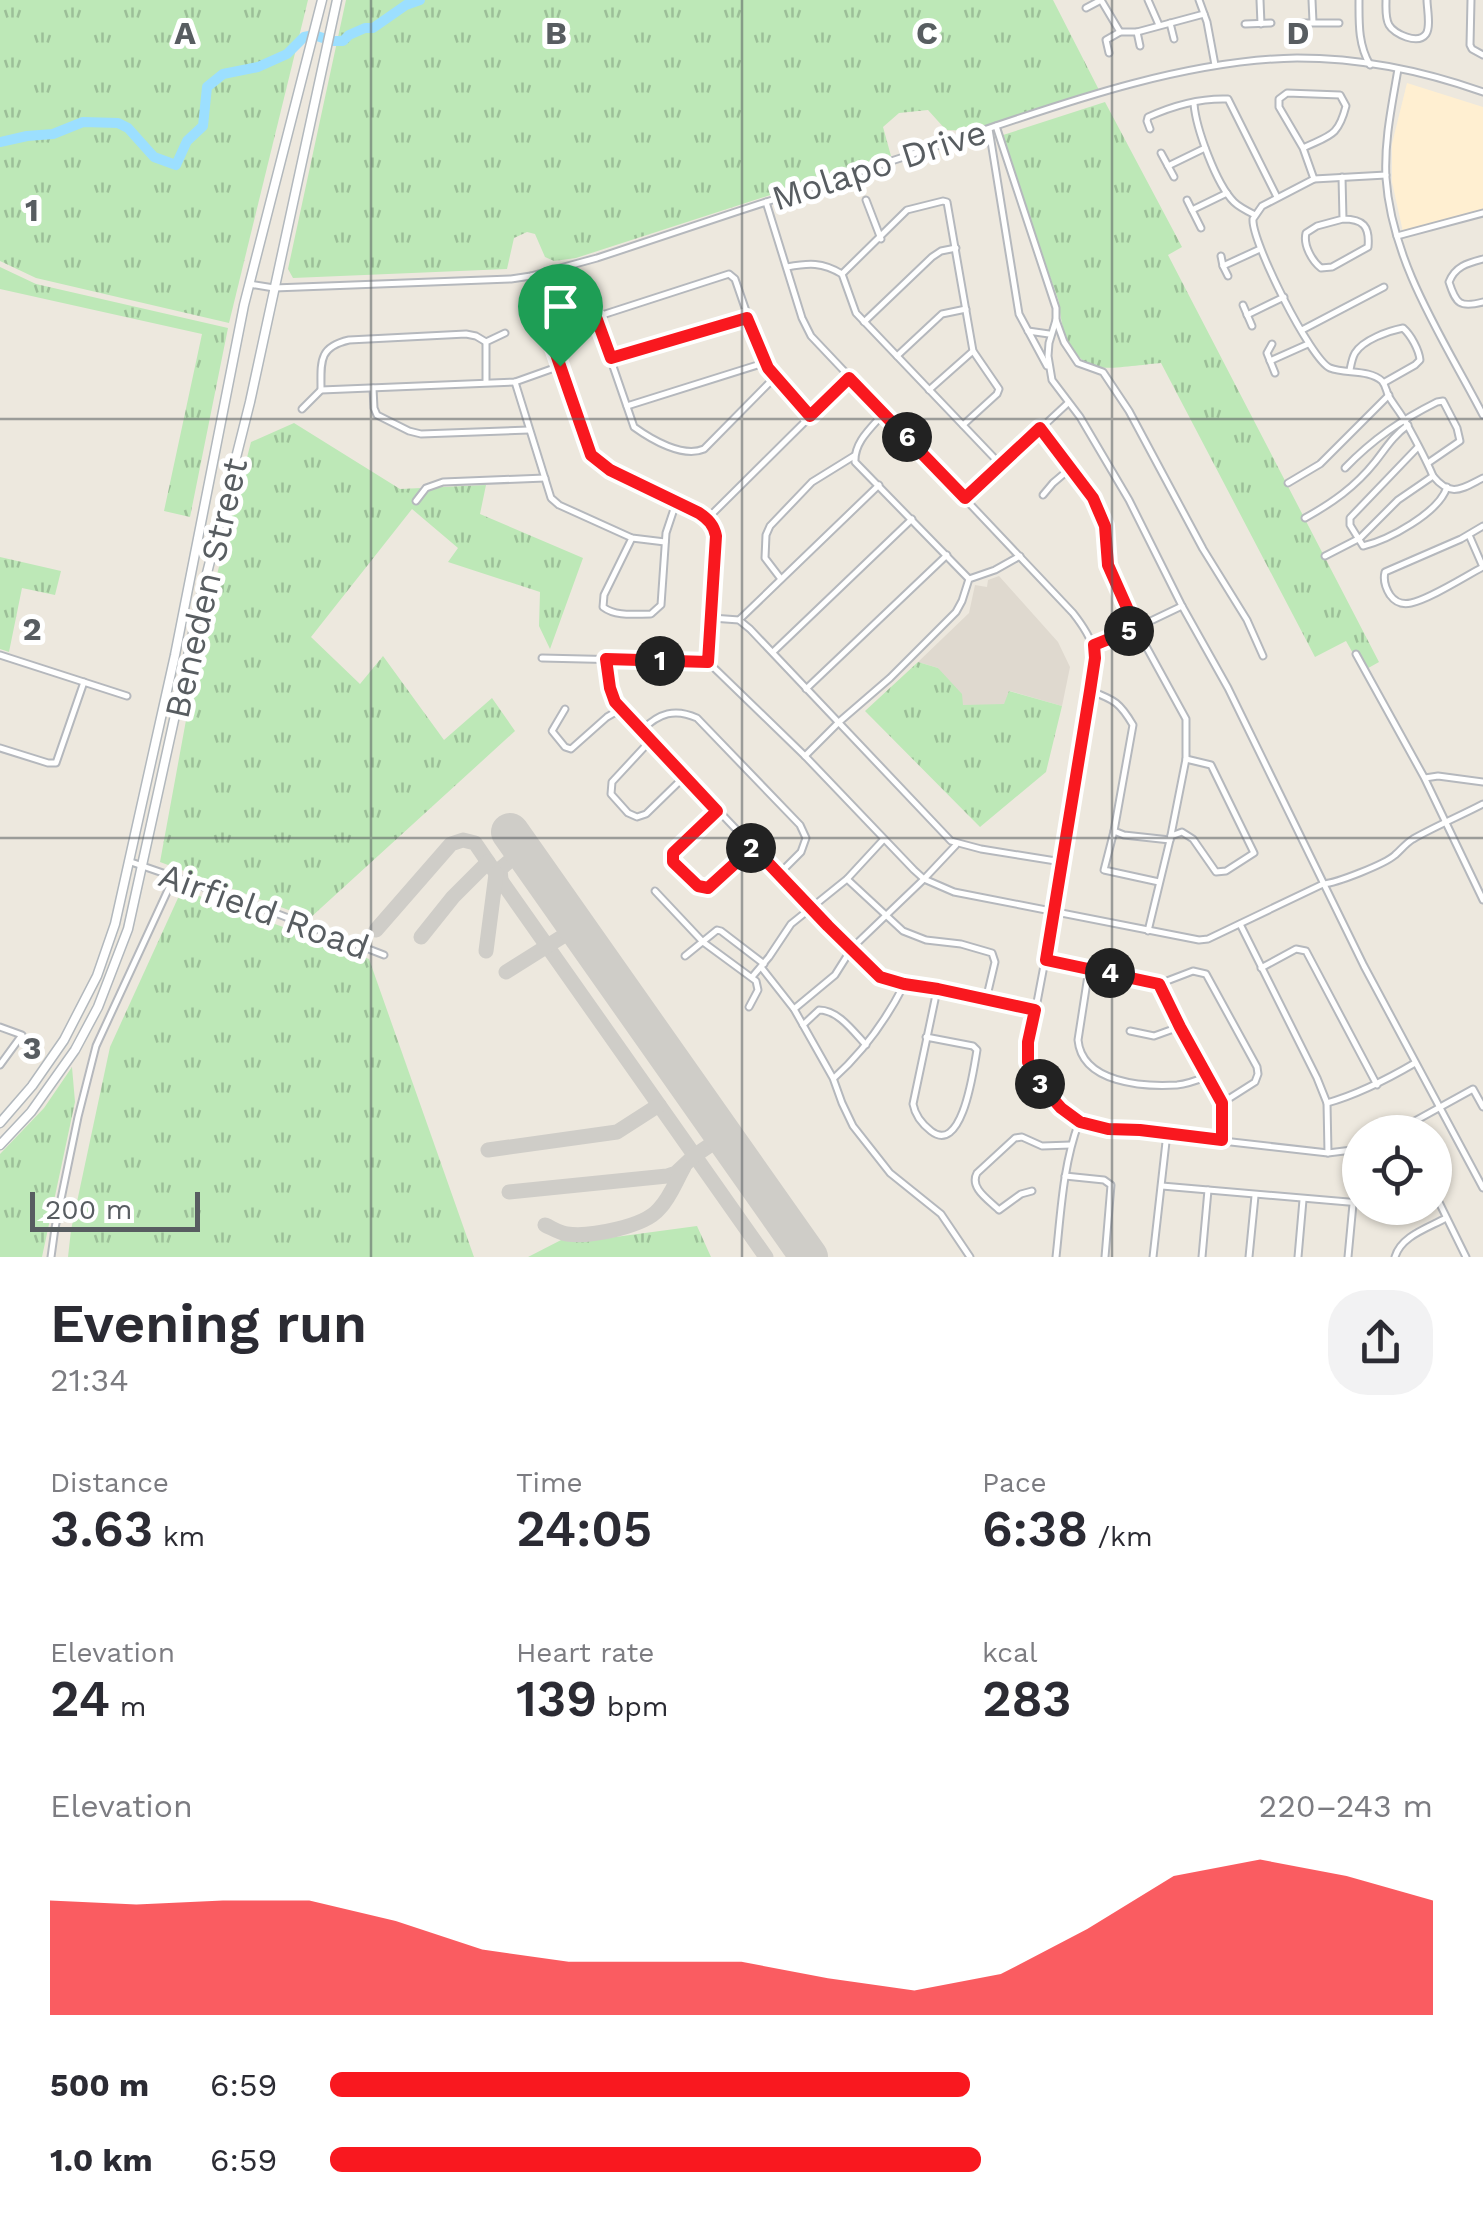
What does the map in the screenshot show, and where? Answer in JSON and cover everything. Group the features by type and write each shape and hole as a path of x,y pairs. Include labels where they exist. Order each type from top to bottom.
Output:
{"main road":[{"name":"Beneden Street","path":"0,1124 64,1040 97,976 115,924 175,655 230,368 322,0"},
{"name":"Beneden Street","path":"0,1145 31,1112 75,1050 117,964 128,930 338,0"}],"street":[{"path":"1086,8 1101,0 1120,32"},
{"path":"1148,0 1159,26"},
{"path":"1199,0 1215,66"},
{"path":"1260,0 1260,24"},
{"path":"1312,0 1313,23"},
{"path":"1358,0 1359,34 1370,64"},
{"path":"1386,0 1390,28 1416,38 1428,31 1427,0"},
{"path":"1470,0 1470,45 1483,55"},
{"path":"1108,53 1106,40 1120,32 1137,32 1204,14"},
{"path":"1170,23 1174,39"},
{"path":"1245,24 1271,23"},
{"path":"1301,23 1339,23"},
{"path":"1137,32 1140,46"},
{"name":"Molapo Drive","path":"249,284 274,288 480,282 531,276 597,258 993,127 1158,78 1215,66 1300,58 1370,64 1426,74 1483,92"},
{"path":"1398,69 1386,175 1397,236 1419,292 1483,414"},
{"path":"1302,148 1339,128 1346,106 1340,95 1281,96 1279,107 1314,179"},
{"path":"1150,128 1146,121 1150,116 1169,108 1228,99 1277,197"},
{"path":"1194,103 1197,127 1228,193 1236,204 1254,215"},
{"path":"993,127 1050,284 1064,342 1078,363 1102,372 1130,411 1174,498 1247,620 1263,656"},
{"path":"993,127 1020,314 1050,372"},
{"path":"1168,166 1205,148"},
{"path":"1162,153 1174,177"},
{"path":"1386,175 1314,179 1262,206 1254,215 1252,228 1315,354 1328,367 1350,370 1384,383 1439,484 1459,490 1483,478"},
{"path":"1342,177 1343,219"},
{"path":"1192,210 1228,193"},
{"path":"866,200 880,239"},
{"path":"1187,200 1201,228"},
{"path":"842,274 907,210 944,201 949,206 973,351 998,389 963,425"},
{"path":"766,202 806,328 824,352 1073,613 1094,645 1054,913 1028,1042 1028,1062 1038,1082 1080,1122 1108,1129 1328,1153 1342,1151"},
{"path":"1397,236 1483,213"},
{"path":"1343,219 1364,224 1368,246 1332,267 1321,268 1306,245 1306,233 1343,219"},
{"path":"864,322 932,257 956,248"},
{"path":"1223,266 1260,249"},
{"path":"1221,256 1228,276"},
{"path":"1483,259 1462,265 1449,282 1459,304 1483,302"},
{"path":"787,267 824,264 842,274 852,306 864,322 1001,465"},
{"path":"547,328 596,317 729,274 735,280 764,362 810,416"},
{"path":"531,276 586,446 596,461 708,518 715,529 708,662"},
{"path":"1302,330 1384,288"},
{"path":"1247,315 1284,298"},
{"path":"1243,306 1252,326"},
{"path":"896,356 942,314 967,309"},
{"path":"596,317 636,430 684,452 700,452 776,378"},
{"path":"611,358 747,318"},
{"path":"1056,320 1048,356 1052,380 1108,462 1228,688 1415,1063 1483,1188"},
{"path":"1350,370 1352,357 1364,344 1402,328 1420,360 1384,383"},
{"path":"1028,332 1050,334"},
{"path":"486,342 506,333"},
{"path":"302,408 320,390 325,352 337,342 466,334 486,342"},
{"path":"486,342 486,382"},
{"path":"1272,344 1269,358 1276,373"},
{"path":"1269,358 1309,344"},
{"path":"929,390 973,351"},
{"path":"627,406 764,362"},
{"path":"320,390 515,382 560,366"},
{"path":"708,518 849,378"},
{"path":"515,382 554,502 632,538 664,542"},
{"path":"373,388 377,415 415,433 530,430"},
{"path":"1288,483 1320,464 1388,395"},
{"path":"1345,468 1368,444 1437,402 1445,403 1458,428 1460,442 1428,463"},
{"path":"965,498 1068,403"},
{"path":"781,579 765,558 770,526 812,482 854,456 858,444 884,413"},
{"path":"1305,518 1341,497 1406,422"},
{"path":"1040,428 1093,498 1105,526 1108,565 1136,628 1186,719 1186,759 1148,931"},
{"path":"1418,447 1352,516 1350,525 1363,546 1424,516 1442,500 1447,488"},
{"path":"854,456 858,466 969,580"},
{"path":"1043,495 1072,467"},
{"path":"1325,556 1360,538 1398,500 1433,476"},
{"path":"416,501 426,488 438,482 545,478"},
{"path":"740,620 879,486"},
{"path":"632,538 602,607 610,612 652,614 662,600 664,542 676,502"},
{"path":"773,652 912,519"},
{"path":"1469,534 1483,567 1409,604 1394,600 1384,583 1383,577 1389,570 1483,526"},
{"path":"806,689 947,556"},
{"path":"969,580 1020,556"},
{"path":"806,756 956,612 969,580"},
{"path":"1094,645 1182,606"},
{"path":"712,618 740,620 945,836 958,844 1062,862"},
{"path":"1356,654 1425,778 1483,900"},
{"path":"0,656 127,696"},
{"path":"542,658 708,662 806,756 924,880 954,892 1199,940 1208,940 1323,884 1372,868 1395,855 1404,844 1483,804"},
{"path":"606,659 612,696 621,709 880,977 1035,1010"},
{"path":"0,748 54,764 84,682"},
{"path":"1090,691 1115,700 1133,726 1104,870 1160,882"},
{"path":"564,710 552,733 571,749 621,709"},
{"path":"642,730 666,713 683,712 698,718 782,805 806,838 802,852 780,873"},
{"path":"651,740 612,782 611,794 628,813 638,817 646,814 685,776"},
{"path":"1114,831 1124,836 1170,838 1182,832 1188,834 1216,872 1226,872 1254,852 1211,766 1186,759"},
{"path":"1425,778 1483,782"},
{"path":"717,811 673,853 673,862 698,886 708,888 753,847"},
{"path":"752,977 790,924 848,879 883,840"},
{"path":"794,1009 835,975 852,948 958,844"},
{"name":"Airfield Road","path":"130,862 384,955"},
{"path":"52,1257 96,1046 174,877"},
{"path":"848,879 904,931 919,938 992,953 995,962 986,1000"},
{"path":"655,892 703,942 756,981 758,990 749,1007"},
{"path":"1240,924 1327,1103 1328,1153"},
{"path":"685,956 713,932 722,932 762,966 794,1009 834,1078 853,1126 890,1173 941,1214 970,1257"},
{"path":"1262,968 1296,949 1306,951 1376,1085"},
{"path":"1046,960 1159,984 1193,971 1206,974 1258,1074 1254,1082 1222,1103"},
{"path":"1089,969 1078,1040 1086,1062 1117,1080 1177,1085 1208,1076"},
{"path":"834,1078 866,1045 904,984"},
{"path":"1159,984 1222,1103 1222,1140"},
{"path":"926,1036 976,1048 965,1112 948,1132 940,1135 933,1133 914,1108 926,1036 938,989"},
{"path":"803,1025 819,1010 827,1010 866,1045"},
{"path":"0,1026 22,1035 0,1065"},
{"path":"1130,1031 1154,1036 1180,1027"},
{"path":"1327,1103 1376,1085 1415,1063"},
{"path":"1426,1115 1473,1089 1483,1107"},
{"path":"1056,1257 1065,1176 1080,1122"},
{"path":"1153,1257 1167,1133"},
{"path":"1032,1192 1021,1194 999,1210 975,1186 974,1180 977,1172 1015,1138 1042,1146 1071,1145"},
{"path":"1065,1176 1104,1180 1111,1185 1105,1257"},
{"path":"1162,1186 1342,1203"},
{"path":"1202,1257 1208,1190"},
{"path":"1248,1257 1254,1196"},
{"path":"1298,1257 1303,1200"},
{"path":"1348,1257 1353,1225"},
{"path":"1395,1257 1402,1242 1434,1225"},
{"path":"1450,1225 1466,1257"}],"shaded area":[{"path":"1407,83 1483,107 1483,212 1403,232 1392,182 1392,144"},
{"path":"999,576 1058,642 1070,667 1062,706 1010,691 1004,705 962,705 938,668 918,662 969,613 975,585 987,587 988,580"}],"green space":[{"path":"0,0 308,0 229,323 36,278 0,261"},
{"path":"346,0 1053,0 1099,90 973,131 946,130 928,110 899,113 883,127 891,156 576,258 554,261 545,257 535,234 527,232 514,238 507,269 293,278 288,269"},
{"path":"1105,102 1182,247 1168,255 1379,662 1363,671 1346,641 1315,657 1161,363 1097,367 1079,357 1068,341 1059,302 1000,136"},
{"path":"0,267 36,284 228,328 190,517 164,511 202,334 0,289"},
{"path":"294,423 400,489 486,485 480,514 583,558 550,649 539,626 540,592 448,562 458,548 412,509 311,637 360,684 383,656 444,740 492,698 515,731 310,918 160,862 202,633 251,442"},
{"path":"0,557 61,571 55,595 22,588 9,652 0,649"},
{"path":"918,662 938,668 962,694 963,705 1004,704 1009,691 1062,706 1046,772 980,827 865,711"},
{"path":"194,894 369,959 474,1257 68,1257 110,1047 178,898"},
{"path":"72,1067 75,1102 42,1257 0,1257 0,1154 44,1108"},
{"path":"697,1226 711,1257 528,1257 565,1238 593,1240"}],"waterway":[{"path":"0,142 53,134 83,122 118,123 128,128 154,157 176,165 187,141 203,126 207,87 223,74 258,67 287,54 304,37 314,35 343,41 420,0"}],"taxiway":[{"path":"376,930 451,844 463,840 475,843 488,862"},
{"path":"501,880 500,869 518,854 526,855"},
{"path":"421,937 488,862 766,1257"},
{"path":"486,951 496,874"},
{"path":"506,972 579,929"},
{"path":"488,1150 617,1132 659,1105"},
{"path":"509,1192 667,1176 722,1137"},
{"path":"545,1225 577,1235 642,1221 663,1205 684,1167"}],"runway":[{"path":"510,832 809,1257"}],"route":[{"path":"596,317 611,358 747,318 764,362 810,416 849,378 965,498 1040,428 1093,498 1105,526 1108,565 1136,628 1094,645 1046,960 1159,984 1222,1103 1222,1140 1108,1129 1080,1122 1061,1108 1032,1072 1027,1055 1035,1010 880,977 753,847 708,888 698,886 673,862 673,853 717,811 615,702 606,659 708,662 715,529 708,518 596,461 586,446 560,366 547,328 596,317"}]}
